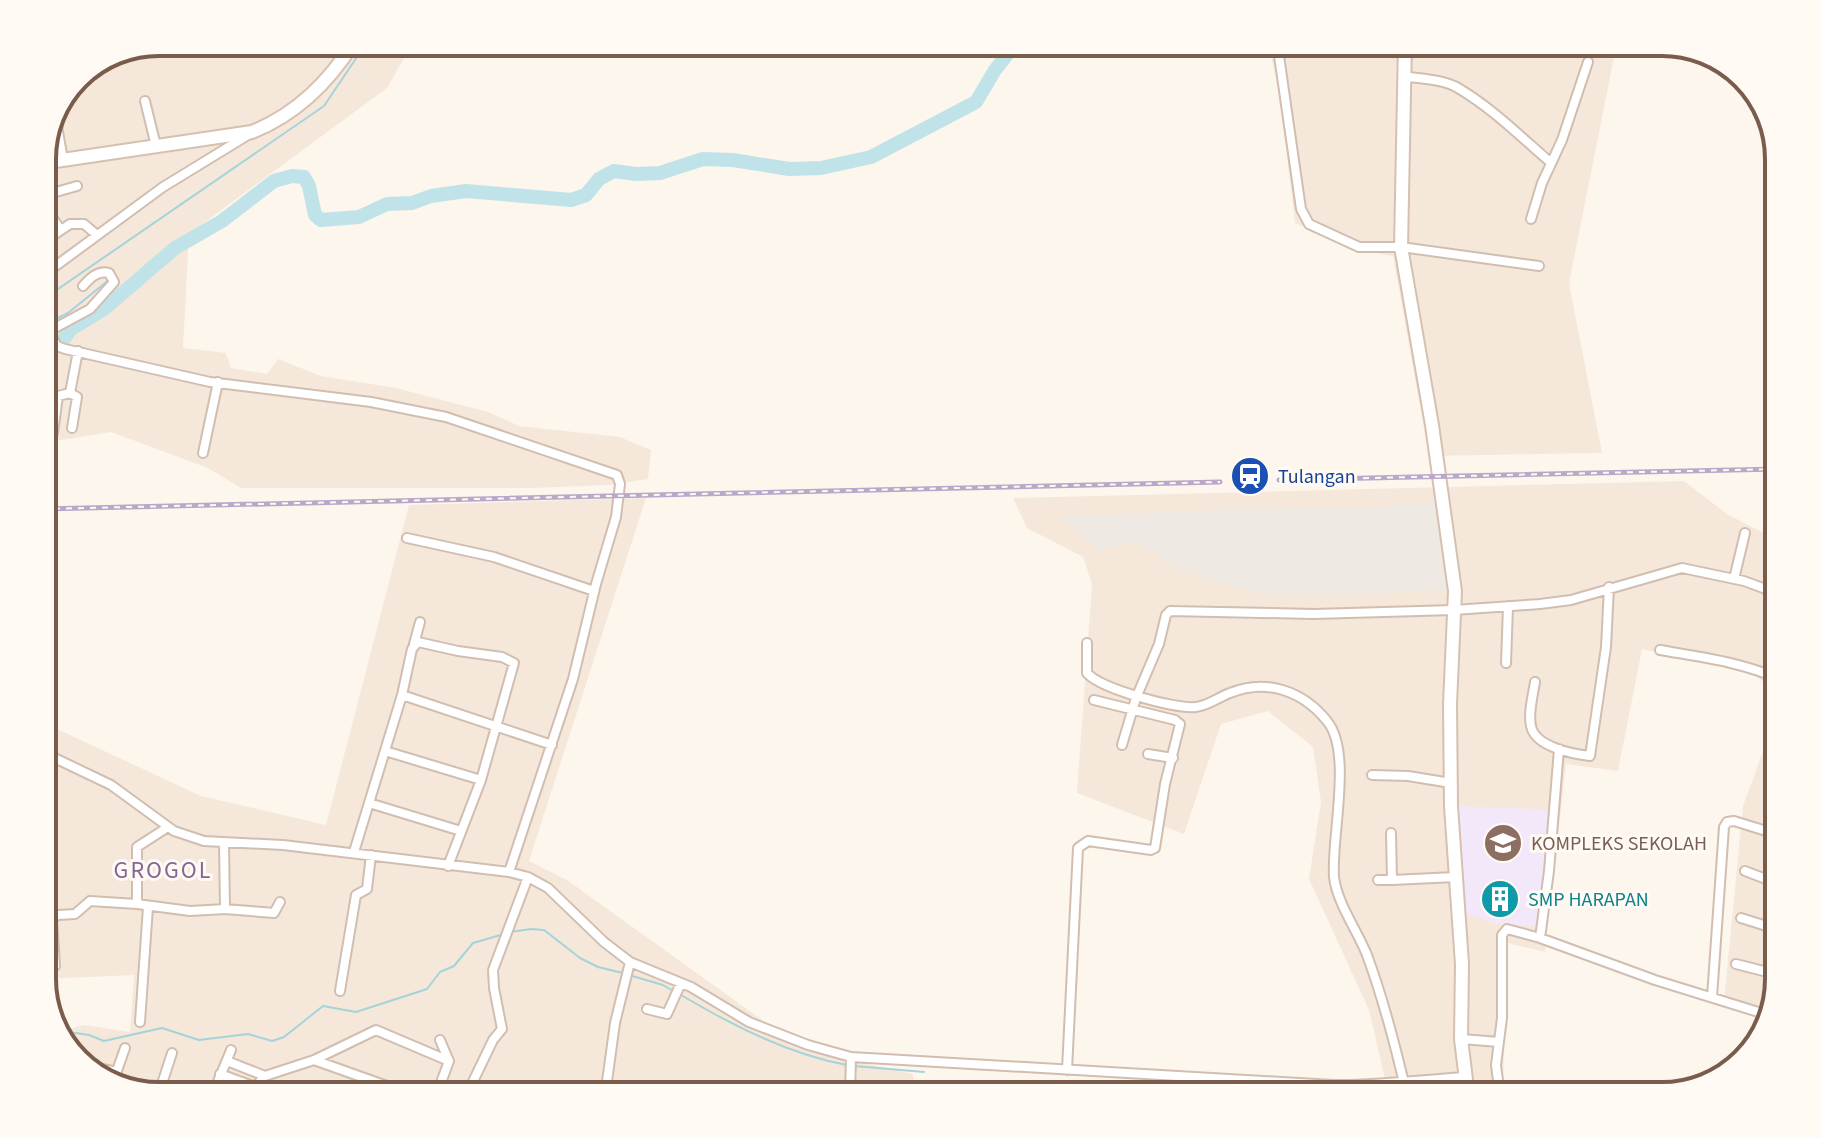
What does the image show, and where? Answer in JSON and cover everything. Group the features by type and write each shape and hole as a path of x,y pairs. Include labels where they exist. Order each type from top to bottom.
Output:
{"street":[{"path":"56,266 163,187 278,119 327,82 345,56"},
{"path":"1279,56 1304,217 1320,230 1359,247 1401,247 1539,266"},
{"path":"1404,56 1401,247 1452,556 1455,591 1450,704 1451,783 1462,964 1461,1039 1466,1082"},
{"path":"1531,219 1588,62"},
{"path":"1403,76 1447,83 1458,88 1490,110 1550,162"},
{"path":"145,101 156,146"},
{"path":"56,161 252,132"},
{"path":"59,135 63,160"},
{"path":"56,194 77,186"},
{"path":"56,232 70,224 84,224 97,235"},
{"path":"56,225 59,230"},
{"path":"56,330 90,309 112,287 111,276 98,274 83,286"},
{"path":"56,345 118,363 218,382 357,400 446,417 612,472 619,479 616,517 573,679 509,872"},
{"path":"70,393 78,351"},
{"path":"203,453 218,382"},
{"path":"56,411 58,396 70,393 76,396 72,428"},
{"path":"1734,579 1745,533"},
{"path":"407,538 494,557 594,591"},
{"path":"1122,745 1135,702 1159,644 1166,615 1170,611 1314,614 1508,606 1571,600 1682,568 1765,589"},
{"path":"1535,682 1531,728 1540,740 1559,749 1591,755 1606,647 1609,587"},
{"path":"1506,663 1508,606"},
{"path":"354,852 402,695 420,622"},
{"path":"414,644 427,643 502,657 514,663 481,780 448,866"},
{"path":"1067,1070 1078,848 1088,841 1151,850 1155,848 1179,722 1092,679 1087,673 1087,643"},
{"path":"1660,650 1711,658 1765,673"},
{"path":"1094,700 1197,707 1244,687 1272,686 1299,697 1326,719 1334,730 1339,761 1334,879 1379,989 1398,1082 1465,1077"},
{"path":"402,695 552,745"},
{"path":"1540,938 1559,749"},
{"path":"385,751 481,780"},
{"path":"1148,754 1173,758"},
{"path":"56,759 111,785 168,827 204,841 354,852 528,877 548,888 604,942 627,970 851,1063 1067,1070 1280,1082"},
{"path":"1372,775 1408,776 1451,783"},
{"path":"369,803 461,831"},
{"path":"1712,997 1724,827 1727,822 1734,821 1765,831"},
{"path":"137,904 137,847 168,827"},
{"path":"1391,833 1392,880"},
{"path":"224,843 225,909"},
{"path":"340,991 356,895 367,889 371,855"},
{"path":"1745,871 1765,879"},
{"path":"473,1082 493,1040 502,1029 493,970 528,877"},
{"path":"1378,880 1455,877"},
{"path":"56,917 75,914 90,901 190,911 225,909 274,913 280,902"},
{"path":"140,1022 148,907"},
{"path":"1741,918 1765,926"},
{"path":"1498,1082 1496,1065 1503,932 1508,929 1760,1012"},
{"path":"1736,964 1765,971"},
{"path":"607,1082 615,1023 627,970"},
{"path":"647,1009 667,1014 678,989"},
{"path":"260,1082 265,1076 314,1060 376,1030 449,1061"},
{"path":"1461,1039 1499,1042"},
{"path":"440,1040 449,1061 441,1082"},
{"path":"114,1071 117,1072 125,1048"},
{"path":"217,1082 231,1050"},
{"path":"163,1082 172,1053"},
{"path":"314,1060 376,1082"},
{"path":"227,1061 265,1076"},
{"path":"850,1082 851,1063"},
{"path":"220,1074 242,1082"}],"shaded area":[{"path":"405,56 387,88 189,234 183,348 226,353 231,368 267,374 278,359 321,376 396,388 488,412 519,426 620,437 651,450 648,479 609,485 241,488 208,468 111,432 56,441 56,152 59,132 73,102 102,73 139,58"},
{"path":"1271,56 1614,56 1569,283 1602,453 1429,456 1393,256 1355,249 1295,223 1280,98"},
{"path":"1684,481 1727,514 1765,534 1765,684 1751,672 1642,649 1618,771 1566,764 1545,952 1508,943 1503,1082 1386,1082 1369,1010 1309,879 1321,802 1313,747 1268,711 1221,724 1184,834 1077,793 1092,584 1083,557 1027,528 1013,498"},
{"path":"646,498 529,861 567,880 804,1050 913,1074 913,1082 159,1082 119,1074 81,1047 69,1029 84,1025 130,1032 134,975 56,978 56,729 201,796 326,825 409,505"},
{"path":"1437,502 1449,589 1370,594 1261,593 1209,581 1166,561 1137,540 1102,550 1059,517 1376,507"},
{"path":"1765,746 1765,979 1758,1016 1724,1002 1743,806"},
{"name":"KOMPLEKS SEKOLAH","path":"1459,806 1551,810 1537,926 1496,924 1467,914 1461,876"}],"waterway":[{"path":"56,290 324,106 358,56"},
{"path":"56,343 63,340 71,329 104,309 175,248 222,221 274,181 292,176 304,177 315,215 321,220 359,217 387,204 412,203 431,196 466,191 571,200 586,195 599,179 614,171 660,173 703,159 733,160 789,169 821,168 871,157 976,102 1006,56"},
{"path":"56,239 60,235"},
{"path":"56,319 110,279"},
{"path":"510,932 544,930 580,958 598,967 623,973"},
{"path":"72,1034 89,1035 104,1041 162,1028 199,1040 248,1034 272,1041 284,1037 323,1006 356,1012 427,989 440,972 454,966 473,943 504,934"},
{"path":"629,975 663,985 675,992"},
{"path":"681,995 761,1037 803,1054 847,1065"},
{"path":"854,1066 924,1072"}],"railway":[{"path":"1279,480 1765,469"},
{"path":"56,509 1220,482"}],"place":[{"name":"Tulangan","path":"1250,476"},
{"name":"KOMPLEKS SEKOLAH","path":"1503,843"},
{"name":"SMP HARAPAN","path":"1500,899"}],"district":[{"name":"GROGOL","path":"163,870"}]}
